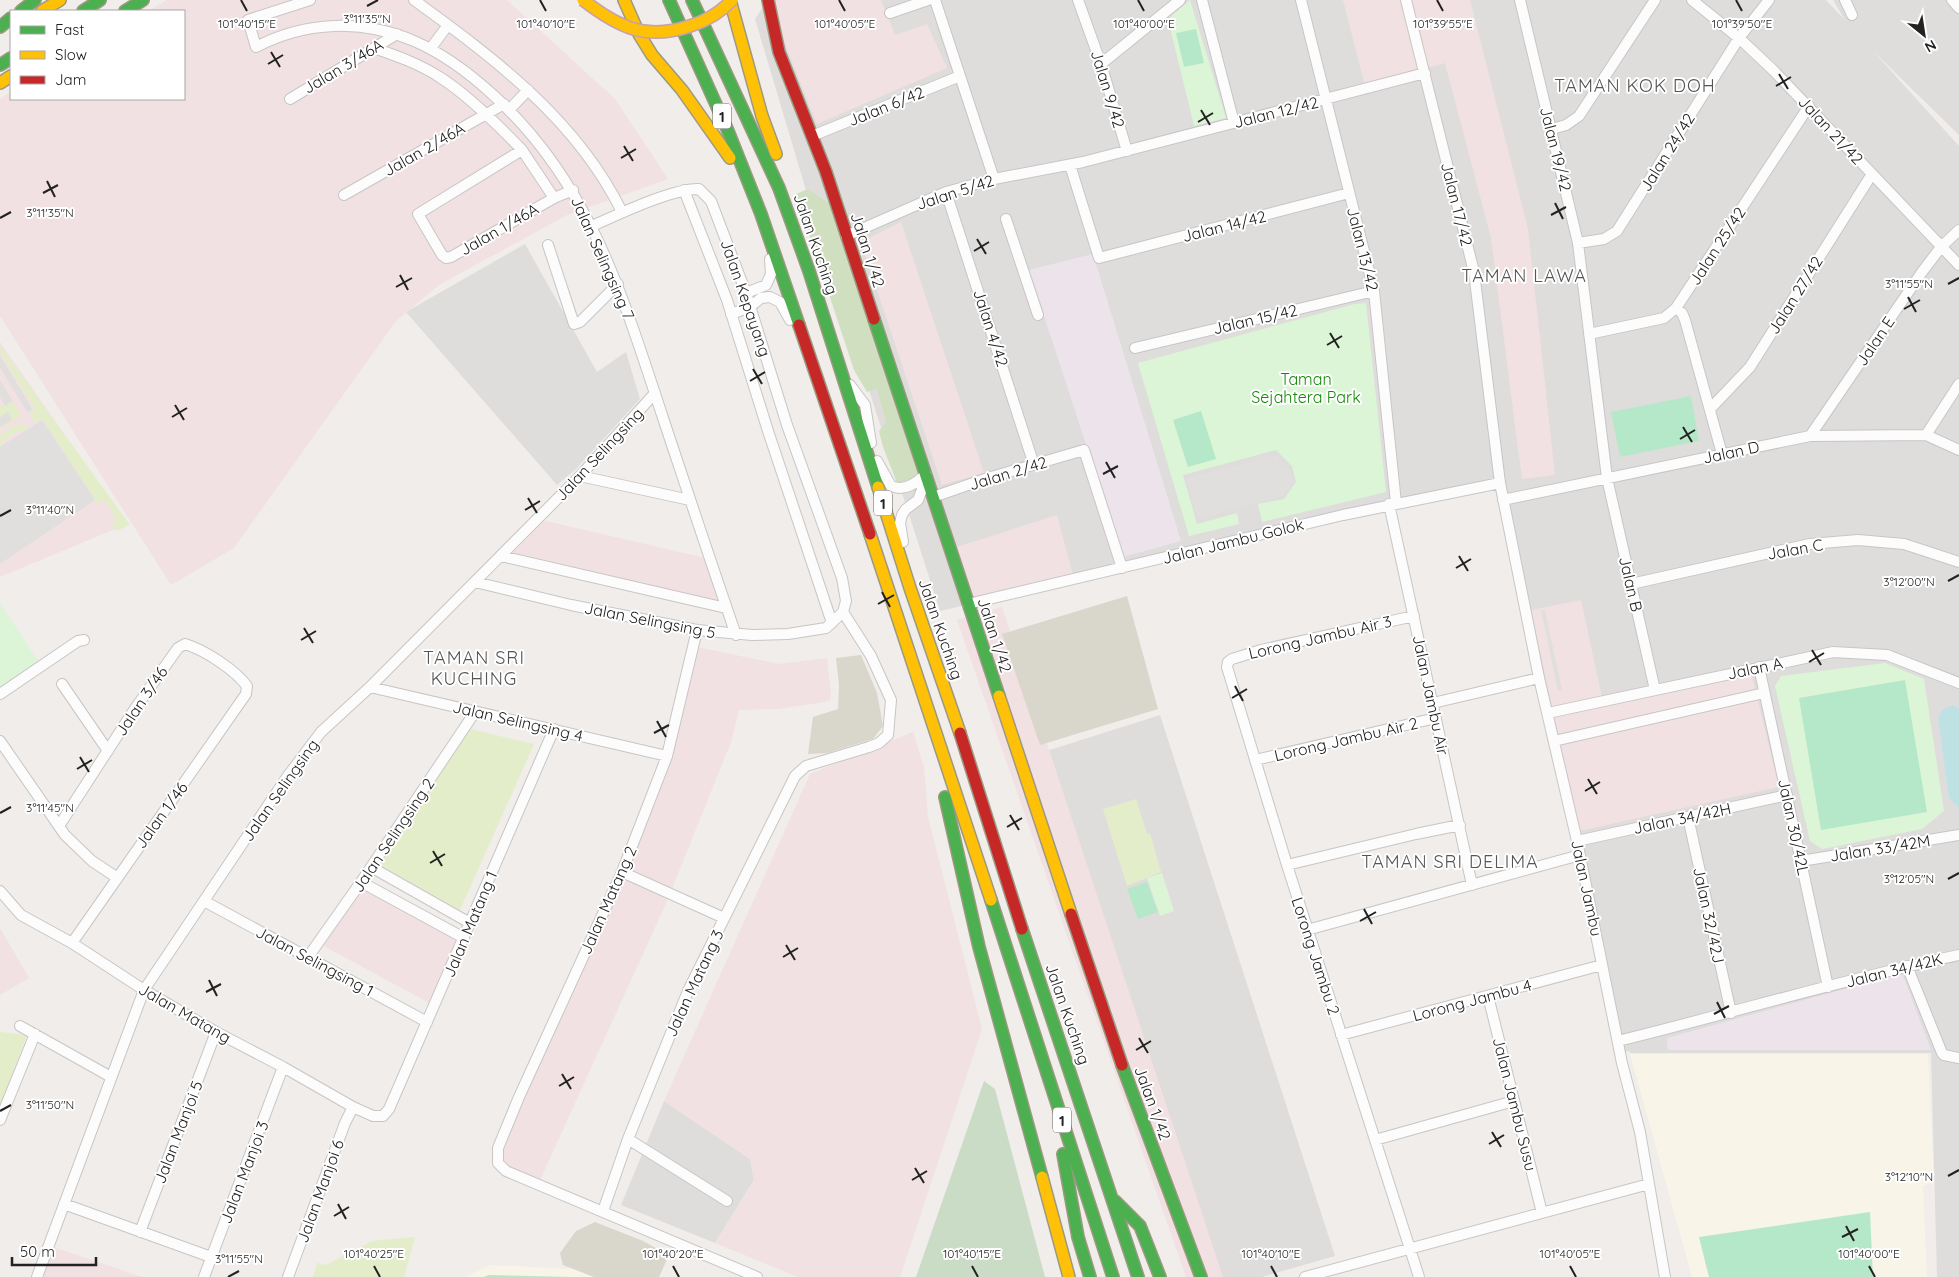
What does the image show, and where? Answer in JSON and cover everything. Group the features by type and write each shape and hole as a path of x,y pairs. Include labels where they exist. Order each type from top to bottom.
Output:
{"main road":[{"path":"22,10 35,0"},
{"path":"44,10 60,0"},
{"path":"110,7 128,0"},
{"path":"90,10 143,0"},
{"path":"583,0 602,15 627,28 641,32 667,33 692,31 710,25 726,16 745,0"},
{"path":"624,0 648,49 712,129 735,165 761,214"},
{"name":"1","path":"669,0 728,131 766,228 914,669 1112,1277"},
{"name":"Jalan Kuching","path":"692,0 779,188 809,271 910,588 979,789 1010,892 1138,1277"},
{"path":"667,33 698,23 714,15 731,0 755,94 774,151 788,185 809,271"},
{"name":"Jalan 1/42","path":"768,0 783,68 830,182 846,236 1132,1098 1201,1277"},
{"path":"0,27 10,19"},
{"path":"914,669 967,889 979,947 1069,1277"},
{"path":"1064,1126 1061,1144 1068,1189 1078,1237 1090,1277"},
{"path":"1112,1199 1140,1226 1160,1277"}],"street":[{"name":"Jalan Selingsing 7","path":"310,0 248,20 256,47 278,36 327,27 351,25 397,34 431,48 463,68 507,107 544,149 573,190 592,226 618,284 736,635"},
{"path":"414,0 511,74 564,126 592,162 622,212"},
{"path":"890,13 928,0"},
{"path":"935,0 994,179"},
{"name":"Jalan 9/42","path":"1078,0 1101,64 1127,151"},
{"path":"1101,64 1180,0"},
{"path":"1202,0 1234,122"},
{"name":"Jalan 13/42","path":"1301,0 1374,291 1393,504"},
{"name":"Jalan 17/42","path":"1406,0 1474,272 1503,500"},
{"path":"1552,129 1566,125 1579,116 1655,0"},
{"name":"Jalan 21/42","path":"1692,0 1739,38 1809,106 1959,265"},
{"name":"Jalan 24/42","path":"1578,243 1604,239 1617,231 1739,38 1769,0"},
{"path":"1845,0 1852,15"},
{"path":"1952,0 1959,8"},
{"name":"Jalan 19/42","path":"1523,1 1578,243 1607,478"},
{"path":"431,48 448,25"},
{"name":"Jalan 3/46A","path":"290,99 397,34"},
{"path":"374,48 402,58 440,77 459,91 501,127 522,150 554,198"},
{"name":"Jalan 12/42","path":"1070,165 1424,73"},
{"name":"Jalan 6/42","path":"812,136 960,76"},
{"name":"Jalan 2/46A","path":"344,195 484,114 507,107 528,90"},
{"name":"Jalan 25/42","path":"1588,334 1664,318 1676,308 1809,106"},
{"name":"Jalan 1/46A","path":"522,150 418,214 442,255 446,258 451,257 554,198 573,190"},
{"name":"Jalan 5/42","path":"846,236 946,192 994,179 1070,165"},
{"name":"Jalan 14/42","path":"1070,165 1099,258 1349,194"},
{"name":"Jalan 27/42","path":"1710,409 1750,367 1872,174"},
{"name":"Jalan Kepayang","path":"684,190 699,189 711,201 746,294 792,439 842,578 846,601 843,612"},
{"path":"592,226 622,212 684,190 731,314 829,625 843,612"},
{"name":"Jalan 4/42","path":"946,192 1034,465"},
{"path":"1006,219 1038,315"},
{"path":"746,294 766,285 771,274 766,228"},
{"name":"Jalan E","path":"1810,436 1941,246 1959,230"},
{"path":"548,245 574,324 580,322 618,284"},
{"name":"Jalan 15/42","path":"1135,348 1374,291"},
{"path":"731,314 750,307 764,297 772,297 780,302 820,385"},
{"path":"1676,308 1682,312 1685,320 1722,454"},
{"path":"844,380 856,391 865,405 872,453 891,486 904,488 926,476"},
{"path":"1926,435 1959,384"},
{"name":"Jalan Selingsing","path":"37,1277 144,990 282,785 321,732 370,687 580,476 655,393"},
{"name":"Jalan D","path":"1503,500 1810,436 1926,435 1959,450"},
{"name":"Jalan 2/42","path":"933,497 1084,450 1122,568"},
{"path":"580,476 690,500"},
{"path":"910,588 900,523 906,509 918,500 926,476"},
{"name":"Jalan B","path":"1607,478 1655,690"},
{"name":"Jalan Jambu Golok","path":"968,604 1393,504 1500,483"},
{"path":"918,500 930,507 940,517"},
{"name":"Jalan Jambu","path":"1503,500 1539,678 1577,841 1618,1041 1640,1132 1665,1277"},
{"name":"Jalan Jambu Air","path":"1393,504 1414,616 1472,885"},
{"name":"Jalan C","path":"1631,584 1810,544 1858,540 1904,544 1959,562"},
{"path":"501,556 726,608"},
{"name":"Jalan Selingsing 5","path":"475,582 571,605 697,630 736,635 788,634 829,625"},
{"name":"Jalan Matang 3","path":"603,1211 628,1138 688,991 795,776 806,766 869,747 879,743 888,735 891,700 871,656 843,612"},
{"name":"Lorong Jambu Air 3","path":"1228,662 1261,650 1414,616"},
{"name":"Jalan Matang 2","path":"603,1211 506,1171 498,1163 498,1148 519,1097 622,872 667,756 697,630"},
{"path":"0,694 78,641 84,640"},
{"name":"Jalan 3/46","path":"59,826 162,669 178,648 185,644 195,647 240,676 247,686"},
{"name":"Jalan A","path":"1548,712 1833,652 1887,655 1959,683"},
{"name":"Lorong Jambu 2","path":"1228,662 1227,667 1287,866 1418,1277"},
{"name":"Jalan 30/42L","path":"1759,668 1828,987"},
{"path":"1433,703 1539,678"},
{"path":"62,684 108,751"},
{"name":"Jalan 1/46","path":"72,942 246,694 247,686"},
{"name":"Jalan Selingsing 4","path":"370,687 667,756"},
{"name":"Jalan A","path":"1554,741 1764,693"},
{"name":"Jalan Selingsing 2","path":"308,957 372,867 476,712"},
{"name":"Lorong Jambu Air 2","path":"1255,760 1436,718"},
{"name":"Jalan Matang 1","path":"383,1116 389,1109 554,729"},
{"path":"0,741 74,845 116,877"},
{"name":"Jalan 34/42H","path":"1577,841 1787,795"},
{"name":"Jalan 32/42J","path":"1688,817 1731,1013"},
{"path":"1287,866 1460,825"},
{"name":"Jalan 33/42M","path":"1801,861 1959,834"},
{"path":"1307,930 1580,855"},
{"path":"372,867 470,923"},
{"path":"622,872 724,918"},
{"path":"361,882 464,938"},
{"name":"Jalan Matang","path":"0,890 21,915 72,942 144,990 353,1107 373,1116 383,1116"},
{"name":"Jalan Selingsing 1","path":"204,901 427,1022"},
{"name":"Jalan 34/42K","path":"1618,1041 1907,966 1959,955"},
{"name":"Lorong Jambu 4","path":"1341,1035 1602,965"},
{"path":"1907,966 1942,1053 1959,1058"},
{"name":"Jalan Jambu Susu","path":"1488,996 1542,1213"},
{"path":"20,1026 111,1077"},
{"name":"Jalan Manjoi 5","path":"140,1232 216,1032"},
{"path":"0,1120 34,1034"},
{"name":"Jalan Manjoi 3","path":"204,1277 283,1067"},
{"path":"1375,1140 1514,1101"},
{"name":"Jalan Manjoi 6","path":"288,1277 345,1123 353,1107"},
{"path":"628,1138 727,1201"},
{"path":"1305,1277 1649,1184"},
{"path":"64,1204 211,1257"},
{"path":"603,1211 758,1277"}],"shaded area":[{"path":"167,0 507,0 615,99 668,179 567,215 439,285 396,321 234,548 171,585 0,316 0,99 10,93 10,100 185,100 185,10 150,10"},
{"name":"TAMAN KOK DOH","path":"768,0 1826,0 1844,19 1833,0 1959,0 1959,135 1874,52 1959,146 1959,1277 1937,1277 1931,1053 1630,1053 1629,1051 1621,1053 1499,481 940,611 822,244 755,19"},
{"path":"775,0 881,0 895,35 927,24 947,68 817,124 777,24"},
{"path":"1343,0 1470,0 1528,229 1555,475 1522,479 1491,238 1445,63 1365,86"},
{"path":"901,222 984,473 942,485 861,242"},
{"path":"525,244 597,372 626,352 640,399 576,469 557,485 406,312"},
{"path":"1093,254 1181,541 1123,557 1029,270"},
{"path":"0,342 127,524 0,577"},
{"path":"0,355 33,410 28,413 0,368"},
{"path":"0,380 13,401 5,406 0,397"},
{"path":"8,412 12,420 0,427 0,417"},
{"path":"42,420 95,500 0,564 0,447"},
{"path":"1278,455 1283,467 1288,467 1294,482 1283,496 1198,519 1186,479"},
{"path":"1057,515 1073,575 973,598 957,547"},
{"path":"542,520 705,558 720,602 509,554"},
{"path":"1127,596 1158,709 1040,745 1002,634"},
{"path":"1581,600 1604,707 1751,673 1779,787 1579,831 1531,610"},
{"path":"1002,607 1223,1277 1186,1277 957,620"},
{"path":"1541,610 1545,610 1562,690 1558,691"},
{"path":"697,647 779,664 827,658 830,700 778,709 739,710 731,742 667,901 540,1180 508,1167 502,1161 502,1149 672,754"},
{"path":"861,655 877,693 883,726 873,739 827,753 808,754 813,717 838,709 839,685 836,658"},
{"path":"1160,715 1335,1256 1262,1277 1215,1277 1031,756"},
{"path":"913,732 924,767 928,817 982,1029 900,1277 798,1277 715,1243 754,1180 750,1159 664,1101 810,774"},
{"path":"362,888 459,941 431,1004 322,945"},
{"path":"0,928 29,978 0,995"},
{"path":"1902,973 1931,1050 1668,1050 1667,1038"},
{"path":"1630,1054 1928,1054 1934,1182 1923,1186 1927,1277 1692,1277"},
{"path":"664,1101 750,1159 754,1180 715,1243 621,1205"},
{"path":"595,1222 643,1241 669,1255 659,1277 594,1277 563,1265 560,1253 576,1231"},
{"path":"53,1247 142,1277 41,1277"},
{"path":"490,1265 574,1269 593,1277 465,1277"}],"green space":[{"path":"1190,0 1226,118 1194,126 1168,19"},
{"path":"1196,29 1204,63 1184,67 1176,33"},
{"path":"808,189 830,204 922,479 897,483 879,431 886,422 877,389 867,392 854,370 796,194"},
{"name":"Taman Sejahtera Park","path":"1366,303 1386,492 1262,522 1258,504 1284,499 1296,482 1292,466 1276,450 1183,475 1197,524 1237,513 1239,524 1189,536 1138,363 1355,304"},
{"path":"0,344 130,525 116,531 111,523 116,520 105,500 97,503 42,418 34,423 30,413 35,409 0,352"},
{"path":"1691,396 1699,441 1620,457 1611,412"},
{"path":"13,401 21,415 0,429 0,404 2,408"},
{"path":"1201,411 1216,459 1188,467 1173,420"},
{"path":"22,424 29,431 28,437 21,429 1,442 6,452 0,451 0,435 15,425"},
{"path":"0,603 38,661 0,687"},
{"path":"1885,663 1924,679 1944,811 1922,829 1822,849 1810,841 1775,686 1781,676"},
{"path":"1905,680 1927,812 1821,830 1799,698"},
{"path":"470,729 534,744 460,910 380,865"},
{"path":"1136,799 1147,834 1150,833 1161,872 1127,886 1103,809"},
{"path":"1162,873 1174,911 1160,916 1147,878"},
{"path":"1147,882 1158,912 1138,919 1127,889"},
{"path":"0,1032 27,1035 0,1105"},
{"path":"984,1081 995,1089 1045,1277 916,1277"},
{"path":"1870,1212 1873,1277 1709,1277 1699,1237"},
{"path":"415,1237 404,1277 313,1277 317,1263 326,1265 372,1241"},
{"path":"489,1275 572,1277 484,1277"}],"water":[{"path":"1953,705 1959,709 1959,807 1949,798 1938,718 1942,710"}],"traffic: fast":[{"path":"22,10 35,0"},
{"path":"85,10 100,0"},
{"path":"127,10 143,0"},
{"path":"669,0 728,131 761,214 799,325"},
{"path":"692,0 779,188 809,271 878,487"},
{"path":"0,27 10,19"},
{"path":"0,65 10,59"},
{"path":"874,319 999,696"},
{"path":"945,797 979,947 1042,1177"},
{"path":"991,900 1113,1277"},
{"path":"1022,929 1138,1277"},
{"path":"1122,1065 1201,1277"},
{"path":"1063,1154 1078,1237 1090,1277"},
{"path":"1115,1201 1140,1226 1160,1277"}],"traffic: slow":[{"path":"44,10 60,0"},
{"path":"583,0 620,24 633,29 659,32 702,22 718,13 732,0"},
{"path":"624,0 639,34 652,55 682,90 730,158"},
{"path":"730,0 762,116 776,154"},
{"path":"0,83 10,77"},
{"path":"878,487 910,588 960,733"},
{"path":"870,534 991,900"},
{"path":"999,696 1071,914"},
{"path":"1042,1177 1069,1277"}],"traffic: jam":[{"path":"768,0 779,52 826,172 874,319"},
{"path":"799,325 870,534"},
{"path":"960,733 1022,929"},
{"path":"1071,914 1122,1065"}],"district":[{"name":"TAMAN KOK DOH","path":"1635,85"},
{"name":"TAMAN LAWA","path":"1524,275"},
{"name":"TAMAN SRI KUCHING","path":"474,668"},
{"name":"TAMAN SRI DELIMA","path":"1450,861"}]}
